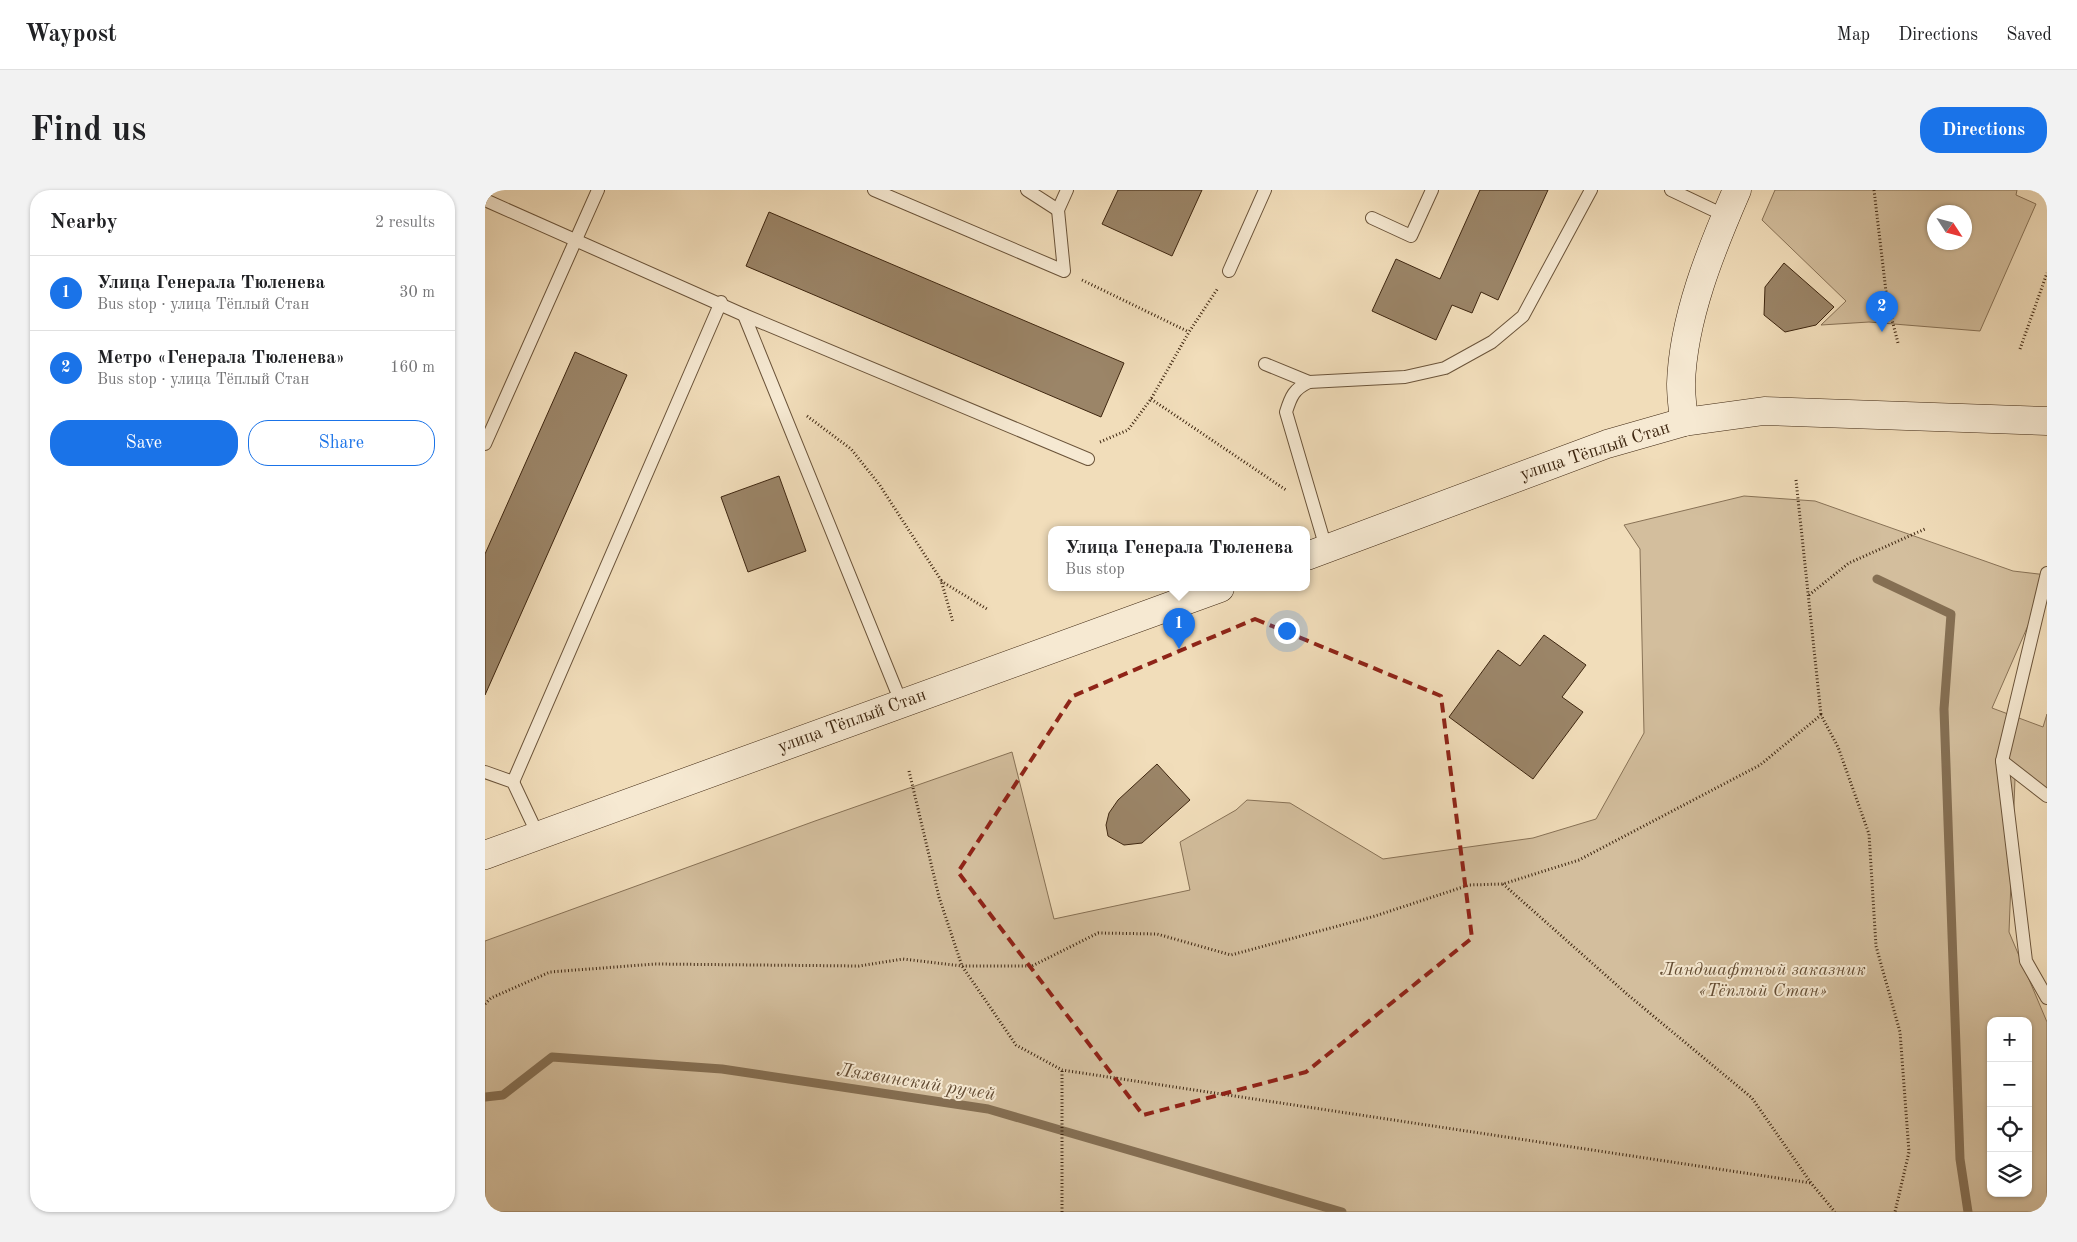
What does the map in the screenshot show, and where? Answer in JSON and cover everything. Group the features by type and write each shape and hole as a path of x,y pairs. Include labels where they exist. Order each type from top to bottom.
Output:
{"street":[{"path":"1684,422 1681,383 1687,341 1698,294 1737,190"},
{"name":"улица Тёплый Стан","path":"1317,552 1607,444 1684,422 1764,411 2047,421"},
{"name":"улица Тёплый Стан","path":"485,855 901,702 1078,641 1212,591"}],"lane":[{"path":"485,444 598,190"},
{"path":"874,190 1064,271 1058,210 1067,190"},
{"path":"1027,190 1058,210"},
{"path":"1229,271 1265,190"},
{"path":"1372,218 1411,236 1432,190"},
{"path":"1317,552 1286,412 1291,396 1297,388 1309,382 1405,377 1437,370 1445,368 1492,342 1523,316 1591,190"},
{"path":"1671,190 1726,216"},
{"path":"485,200 721,302 744,314 1088,459"},
{"path":"513,782 721,302"},
{"path":"744,314 901,702"},
{"path":"1265,364 1309,382"},
{"path":"2047,573 2002,761 2027,961 2047,998"},
{"path":"2002,761 2047,796"},
{"path":"485,772 513,782 538,835"}],"path":[{"path":"1875,190 1887,300 1898,343"},
{"path":"1064,271 1189,332"},
{"path":"1075,454 1128,430 1151,399 1189,332 1229,271"},
{"path":"2020,349 2047,273"},
{"path":"775,390 851,449 879,484 941,580 953,622"},
{"path":"1151,399 1286,490"},
{"path":"1796,480 1821,715 1838,747 1869,834 1876,946 1900,1032 1909,1152 1895,1212"},
{"path":"1809,595 1849,563 1925,529"},
{"path":"941,580 987,609"},
{"path":"485,1004 491,998 550,972 655,964 859,966 903,959 962,966 1032,966 1098,933 1157,934 1231,955 1375,916 1469,885 1503,884 1579,860 1761,765 1821,715"},
{"path":"909,771 939,897 962,966 1016,1045 1062,1070 1811,1183"},
{"path":"1503,884 1628,995 1752,1098 1811,1183 1835,1212"},
{"path":"1062,1070 1062,1212"}],"highlighted area":[{"path":"1255,619 1441,696 1472,938 1306,1072 1143,1115 958,872 1073,696"}],"green space":[{"path":"1775,190 2017,190 2016,195 2036,204 1980,331 1869,322 1821,325 1846,301 1762,220"},
{"name":"Ландшафтный заказник «Тёплый Стан»","path":"1744,496 1815,501 2013,571 2047,575 2047,582 1992,708 2043,727 2047,714 2047,798 2015,779 2009,932 2047,1022 2047,1212 485,1212 485,941 815,821 1012,752 1054,919 1190,890 1180,842 1236,810 1247,800 1290,803 1383,859 1533,838 1596,819 1644,733 1640,549 1624,525"}],"building":[{"path":"1118,190 1202,190 1172,256 1102,224"},
{"path":"1480,190 1548,190 1498,300 1481,292 1472,313 1452,305 1436,340 1372,311 1396,259 1440,279"},
{"path":"769,212 1124,363 1101,417 746,266"},
{"path":"1784,263 1834,307 1816,325 1785,332 1764,315 1765,287"},
{"path":"575,352 627,375 485,695 485,554"},
{"path":"779,476 806,551 748,572 721,497"},
{"path":"1544,635 1586,665 1562,697 1583,712 1533,779 1449,717 1498,650 1520,666"},
{"path":"1157,764 1190,800 1142,843 1124,845 1108,836 1106,825 1109,813 1118,800"}],"waterway":[{"path":"1877,579 1951,614 1944,709 1960,1159 1968,1212"},
{"name":"Ляхвинский ручей","path":"485,1097 503,1095 552,1057 722,1069 988,1109 1342,1212"}],"place":[{"name":"Метро «Генерала Тюленева»","path":"1882,332"},
{"name":"Улица Генерала Тюленева","path":"1179,649"}]}
